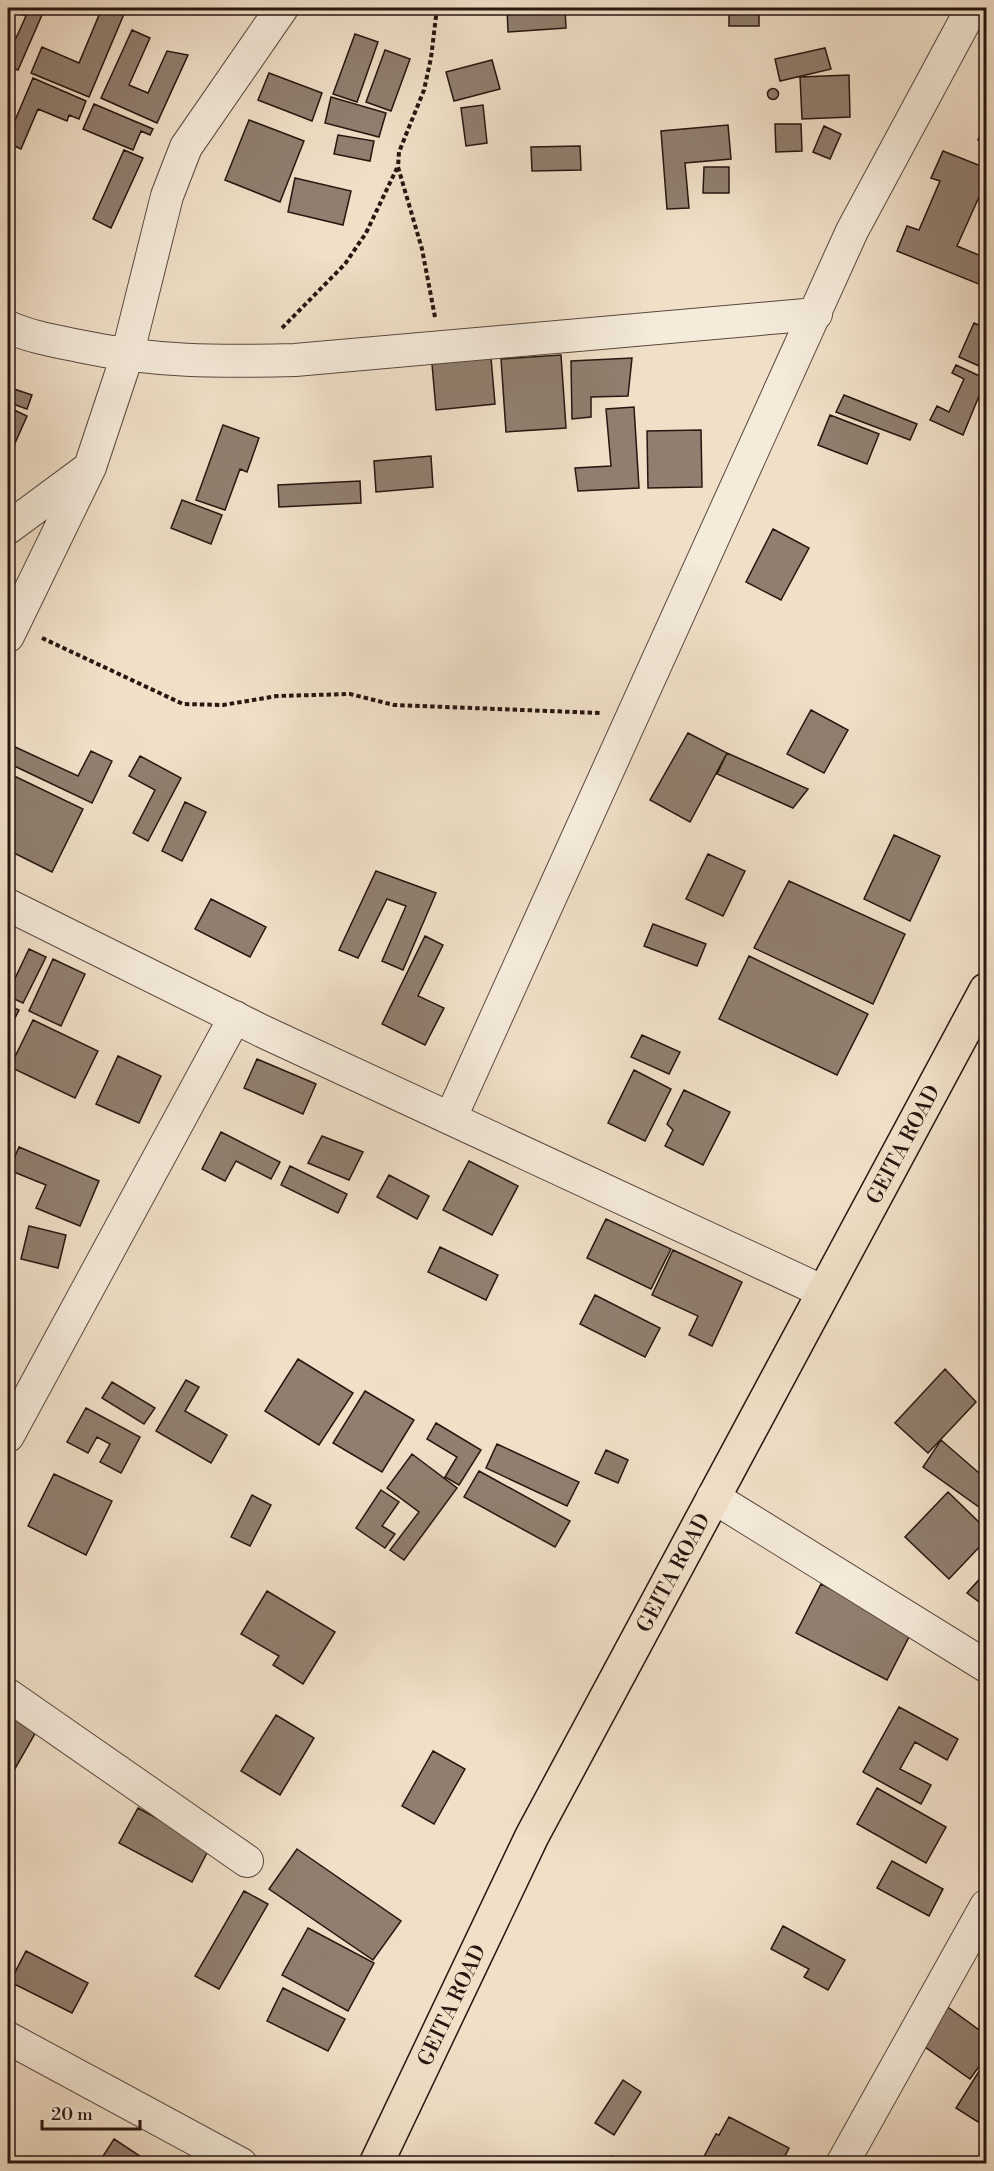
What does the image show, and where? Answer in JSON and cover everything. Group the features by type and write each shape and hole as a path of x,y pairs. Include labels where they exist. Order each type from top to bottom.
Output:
{"highway":[{"name":"GEITA ROAD","path":"376,2163 532,1836 987,990"}],"street":[{"path":"10,631 90,468 127,356 167,196 186,147 282,8"},
{"path":"452,1117 852,231 972,8"},
{"path":"8,327 30,336 127,356 187,362 257,361 295,360 816,314"},
{"path":"8,528 90,468"},
{"path":"8,905 235,1017 824,1292"},
{"path":"8,1437 235,1017"},
{"path":"713,1497 987,1666"},
{"path":"8,1695 247,1861"},
{"path":"842,2163 987,1906"},
{"path":"8,2037 241,2163"}],"path":[{"path":"437,8 424,90 399,152 398,167 422,249 442,347"},
{"path":"257,361 287,321 345,264 366,233 398,167"},
{"path":"10,631 183,704 223,705 277,696 350,694 394,705 556,713 634,713"}],"building":[{"path":"15,8 45,8 18,70 8,66 8,34 16,38 26,16 14,11"},
{"path":"102,8 124,14 89,97 31,73 42,47 79,63"},
{"path":"507,8 565,8 566,28 508,32"},
{"path":"729,8 759,8 759,26 729,26"},
{"path":"132,30 150,38 129,85 148,93 167,51 188,55 157,123 101,98"},
{"path":"355,34 378,42 357,102 333,94"},
{"path":"825,48 831,69 780,81 775,59"},
{"path":"385,50 410,59 391,111 366,102"},
{"path":"492,60 500,89 454,101 446,72"},
{"path":"269,73 322,93 312,121 258,100"},
{"path":"849,75 850,117 802,119 800,77"},
{"path":"33,78 86,101 79,119 69,115 67,121 38,109 21,149 8,143 8,137"},
{"path":"773,89 777,90 777,98 773,99 769,98 768,94 769,90"},
{"path":"331,97 386,113 379,137 325,123"},
{"path":"94,104 153,129 150,135 141,131 133,150 83,129"},
{"path":"483,105 487,143 466,146 461,108"},
{"path":"249,120 304,141 280,202 225,180"},
{"path":"775,124 801,124 802,151 776,152"},
{"path":"728,125 731,159 685,163 689,208 667,209 661,131"},
{"path":"824,126 841,134 830,159 813,152"},
{"path":"986,126 986,144 978,140"},
{"path":"338,135 374,141 370,161 334,154"},
{"path":"580,146 581,170 532,171 531,147"},
{"path":"124,150 143,158 111,228 93,219"},
{"path":"943,151 986,168 986,201 979,197 957,246 986,258 986,287 897,251 907,226 919,230 940,181 931,178"},
{"path":"704,167 729,167 729,193 703,193"},
{"path":"295,178 351,191 343,225 288,212"},
{"path":"974,323 986,328 986,369 959,357"},
{"path":"561,355 566,428 506,432 501,359"},
{"path":"491,358 495,404 436,410 432,364"},
{"path":"632,358 628,396 591,397 591,417 572,419 571,361"},
{"path":"956,365 986,379 963,435 930,420 937,406 949,412 964,379 952,373"},
{"path":"14,389 32,395 27,409 10,403"},
{"path":"844,395 917,424 910,440 836,412"},
{"path":"8,407 27,416 8,459"},
{"path":"634,407 639,488 578,491 575,468 611,466 606,409"},
{"path":"830,415 879,434 867,464 818,445"},
{"path":"223,425 259,438 247,472 240,469 225,510 196,500"},
{"path":"701,430 702,487 648,488 647,431"},
{"path":"431,456 433,487 376,492 374,461"},
{"path":"360,481 361,503 279,507 278,485"},
{"path":"182,500 222,515 211,544 171,528"},
{"path":"773,529 809,548 781,600 746,582"},
{"path":"811,710 848,730 824,773 787,754"},
{"path":"688,733 727,753 690,822 650,800"},
{"path":"13,746 78,776 91,751 112,761 92,803 8,763"},
{"path":"727,753 808,789 793,808 717,774"},
{"path":"140,756 181,778 148,841 133,833 155,790 129,776"},
{"path":"8,773 83,809 52,872 8,850"},
{"path":"185,802 206,812 182,861 162,851"},
{"path":"894,835 940,856 910,921 864,899"},
{"path":"708,854 745,871 723,916 686,899"},
{"path":"376,871 436,893 403,970 382,961 406,906 387,899 358,958 339,950"},
{"path":"789,881 905,934 873,1004 754,948"},
{"path":"211,899 266,927 250,957 195,929"},
{"path":"653,924 706,944 697,966 644,946"},
{"path":"425,936 443,945 418,996 444,1008 425,1045 382,1024"},
{"path":"29,949 46,957 23,1003 8,996 8,993"},
{"path":"749,956 868,1014 837,1075 719,1019"},
{"path":"53,959 85,974 61,1026 29,1011"},
{"path":"8,1005 19,1010 8,1032"},
{"path":"33,1020 98,1051 75,1098 10,1067"},
{"path":"642,1035 680,1052 669,1074 631,1057"},
{"path":"118,1056 161,1076 139,1123 96,1104"},
{"path":"257,1059 316,1084 303,1114 244,1088"},
{"path":"634,1070 671,1089 645,1141 608,1123"},
{"path":"684,1090 730,1112 703,1165 665,1146 673,1130 667,1124"},
{"path":"221,1132 280,1162 271,1179 236,1161 225,1181 202,1169"},
{"path":"322,1136 363,1152 349,1180 308,1163"},
{"path":"8,1141 15,1144 8,1159"},
{"path":"19,1147 99,1181 80,1226 36,1208 46,1185 9,1170"},
{"path":"469,1161 518,1186 492,1235 443,1210"},
{"path":"290,1166 347,1194 338,1213 281,1185"},
{"path":"389,1175 429,1196 417,1219 377,1197"},
{"path":"606,1219 671,1249 651,1289 587,1258"},
{"path":"29,1226 66,1235 58,1268 21,1259"},
{"path":"440,1247 498,1275 486,1300 428,1272"},
{"path":"673,1250 742,1282 712,1346 689,1335 698,1316 652,1295"},
{"path":"595,1295 660,1328 645,1357 580,1324"},
{"path":"298,1359 353,1393 319,1445 265,1411"},
{"path":"945,1369 976,1402 928,1453 895,1423"},
{"path":"186,1380 199,1387 185,1411 227,1435 211,1463 156,1431"},
{"path":"112,1382 155,1408 144,1424 102,1398"},
{"path":"365,1391 414,1420 382,1472 333,1443"},
{"path":"86,1408 140,1437 121,1473 100,1462 110,1444 97,1437 88,1453 67,1442"},
{"path":"436,1423 481,1450 459,1485 445,1477 457,1457 427,1439"},
{"path":"941,1440 986,1479 986,1512 923,1467"},
{"path":"497,1444 579,1482 567,1506 486,1468"},
{"path":"606,1450 628,1460 618,1483 595,1473"},
{"path":"412,1454 457,1488 404,1560 390,1550 419,1512 387,1488"},
{"path":"479,1471 570,1521 555,1547 464,1497"},
{"path":"54,1474 112,1501 86,1555 28,1526"},
{"path":"381,1490 399,1502 382,1526 395,1534 385,1548 356,1528"},
{"path":"948,1492 986,1529 986,1540 949,1579 905,1537"},
{"path":"252,1495 271,1505 250,1546 231,1537"},
{"path":"986,1572 986,1607 967,1593"},
{"path":"821,1584 913,1629 887,1680 796,1633"},
{"path":"267,1591 335,1632 303,1684 273,1665 279,1656 241,1634"},
{"path":"899,1707 958,1739 947,1760 915,1742 900,1769 931,1785 921,1804 863,1772"},
{"path":"8,1713 37,1730 8,1781"},
{"path":"276,1715 314,1738 280,1795 241,1771"},
{"path":"433,1751 465,1769 434,1824 402,1806"},
{"path":"877,1788 946,1827 926,1863 857,1824"},
{"path":"138,1808 210,1847 192,1882 119,1843"},
{"path":"297,1849 401,1921 373,1960 269,1889"},
{"path":"892,1861 943,1889 929,1916 877,1888"},
{"path":"244,1891 268,1904 219,1989 195,1976"},
{"path":"783,1926 845,1960 828,1990 804,1977 809,1969 771,1949"},
{"path":"308,1928 374,1963 348,2011 282,1975"},
{"path":"26,1951 88,1983 72,2013 10,1982"},
{"path":"283,1988 345,2019 328,2051 267,2021"},
{"path":"945,2005 986,2035 986,2057 970,2079 918,2042"},
{"path":"986,2060 986,2109 978,2122 956,2108"},
{"path":"623,2080 641,2092 614,2135 595,2123"},
{"path":"729,2117 789,2148 781,2164 700,2164 716,2134 719,2135"},
{"path":"114,2139 152,2164 98,2164"},
{"path":"612,2156 627,2164 608,2164"}]}
